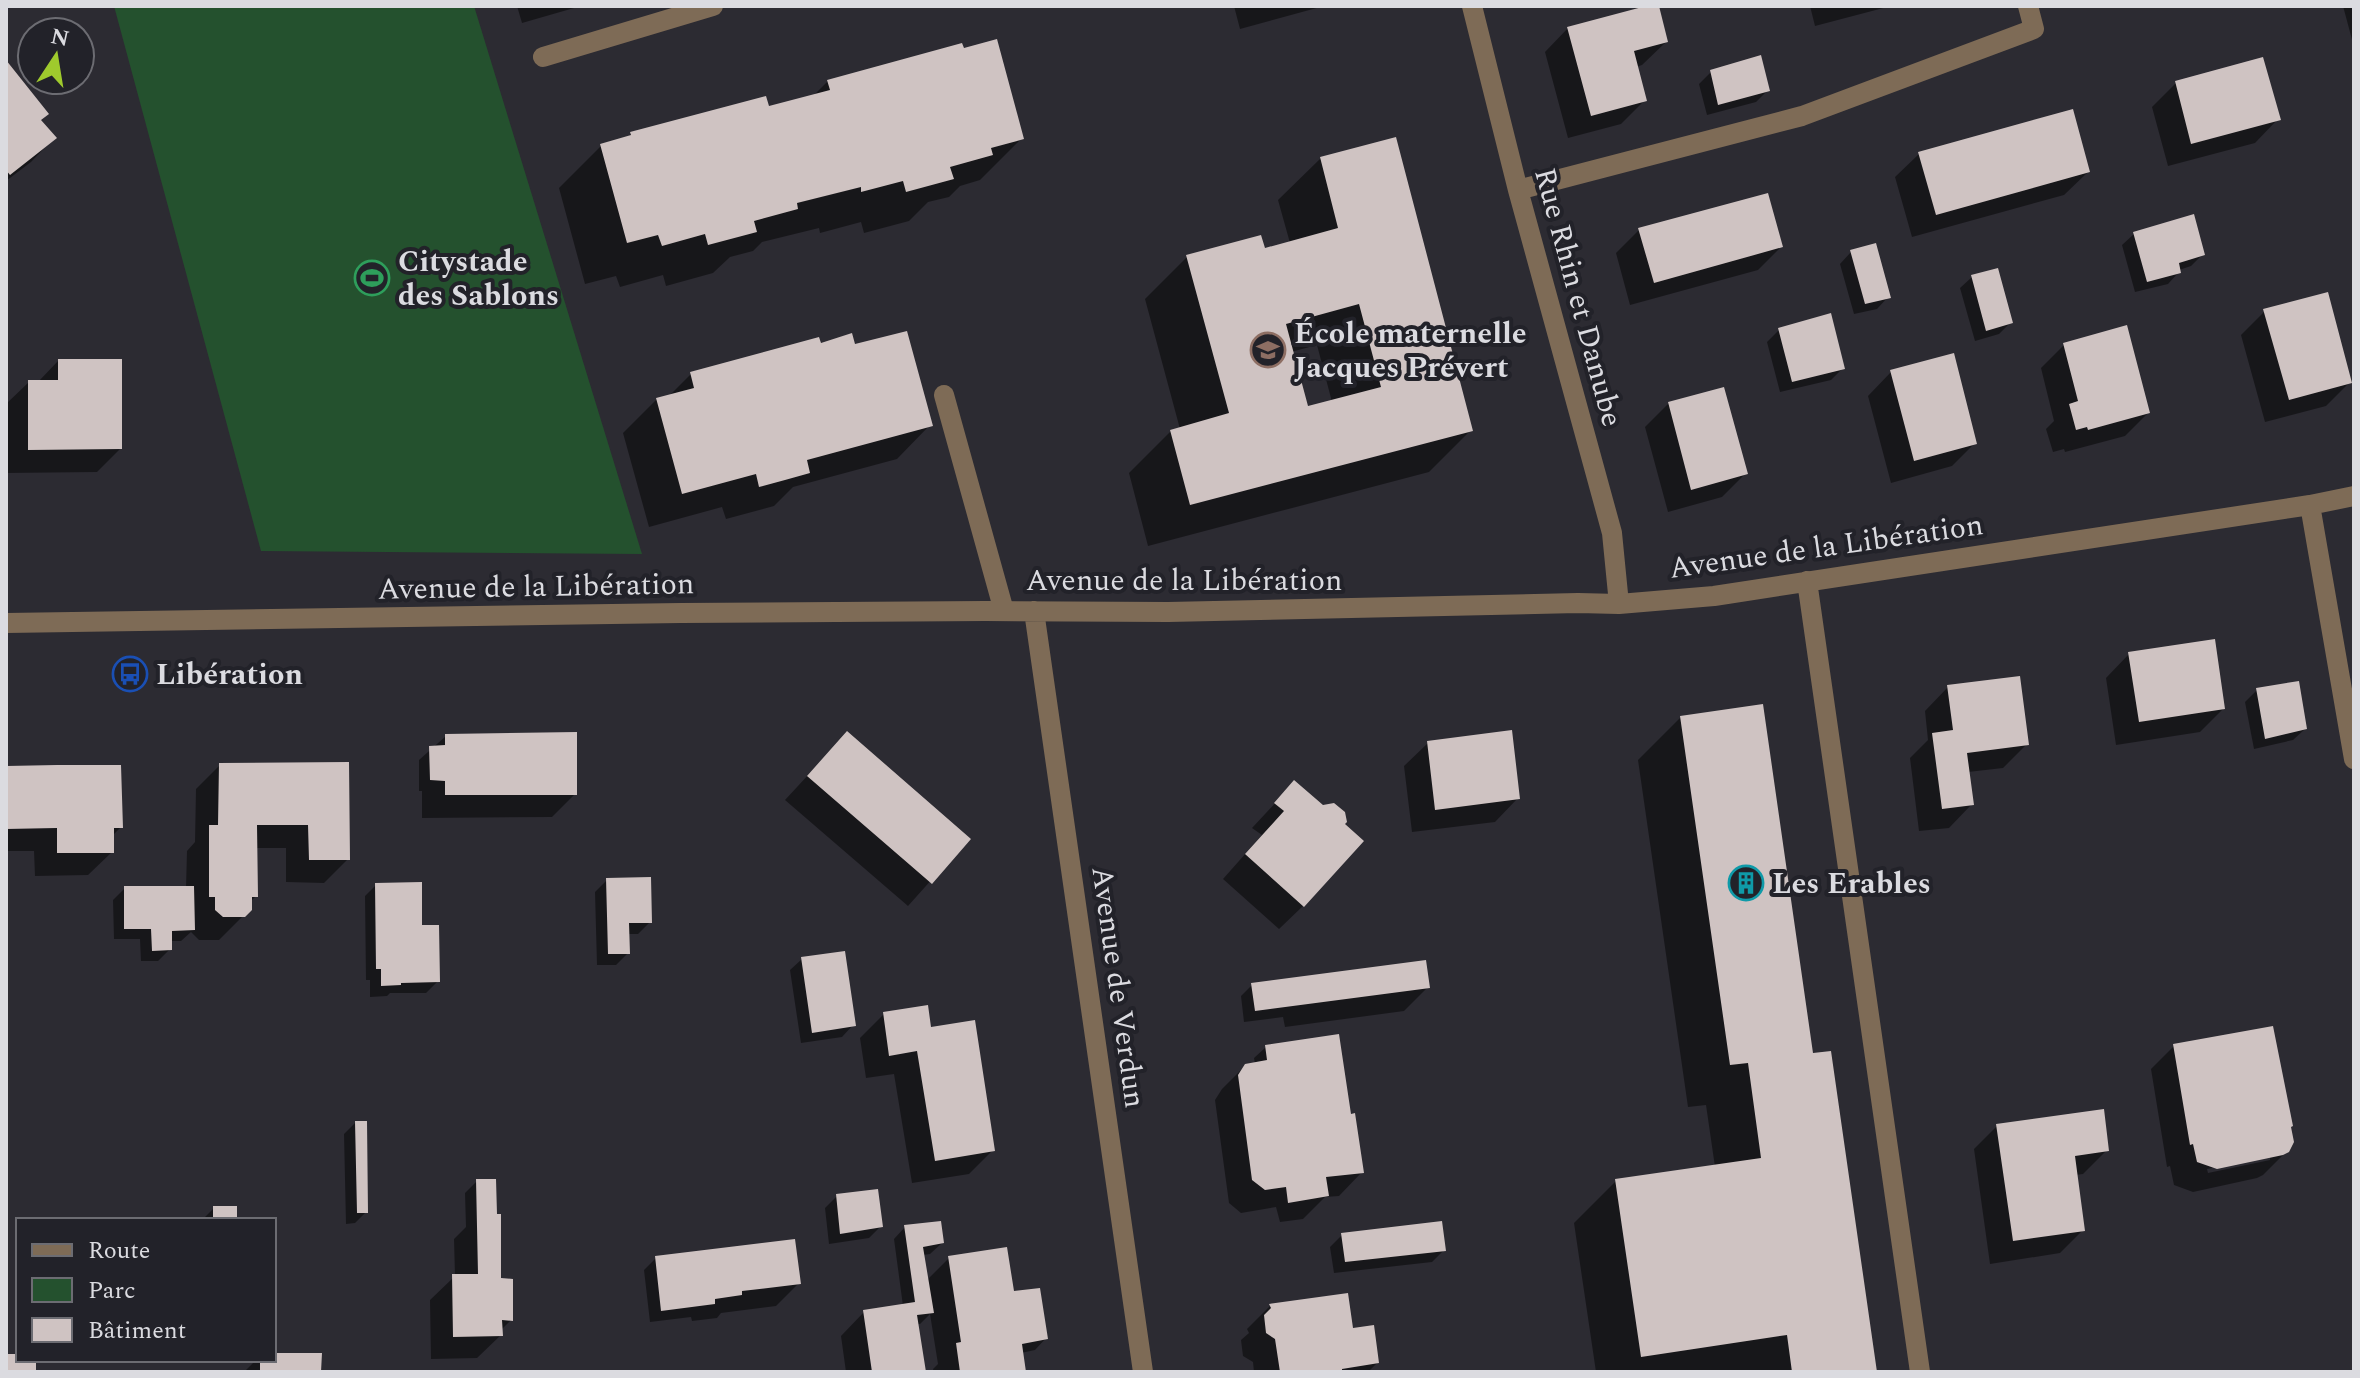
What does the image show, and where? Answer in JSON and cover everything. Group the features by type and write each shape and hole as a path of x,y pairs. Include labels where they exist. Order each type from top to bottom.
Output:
{"street":[{"path":"543,57 713,6"},
{"name":"Rue Rhin et Danube","path":"1472,6 1518,190 1612,533 1619,604"},
{"path":"1518,190 1802,116 2034,29 2028,6"},
{"path":"944,395 1004,611"},
{"name":"Avenue de la Libération","path":"6,623 1004,611 1168,612 1619,604 1714,596 2354,496"},
{"path":"2310,505 2354,759"},
{"path":"1807,581 1920,1372"},
{"name":"Avenue de Verdun","path":"1034,611 1143,1372"}],"green space":[{"name":"Citystade des Sablons","path":"114,6 474,6 642,554 261,551"}],"building":[{"path":"1646,6 1659,6 1668,42 1634,51 1647,101 1591,116 1567,27"},
{"path":"997,39 1024,139 991,148 993,155 950,167 954,179 906,192 903,181 861,192 861,187 797,203 798,209 754,221 757,232 708,245 705,234 662,246 658,235 627,243 600,144 631,135 630,132 766,96 769,106 830,90 827,80 962,43 964,48"},
{"path":"1761,55 1770,91 1718,105 1710,70"},
{"path":"2263,57 2281,120 2191,144 2175,81"},
{"path":"6,60 16,73 16,96 35,96 49,114 41,120 57,138 10,175 6,170"},
{"path":"2073,109 2090,172 1936,215 1918,152"},
{"path":"1396,137 1473,431 1190,505 1170,430 1229,413 1186,255 1261,235 1265,248 1338,228 1320,157","holes":["1359,304 1381,387 1308,406 1286,324"]},
{"path":"1768,193 1783,247 1654,283 1638,228"},
{"path":"2194,214 2205,255 2179,263 2181,273 2147,282 2133,232"},
{"path":"1876,243 1891,298 1865,304 1850,250"},
{"path":"1998,268 2013,323 1986,331 1971,275"},
{"path":"2328,292 2352,383 2289,400 2263,309"},
{"path":"1831,313 1845,369 1792,382 1778,328"},
{"path":"2127,325 2150,413 2088,430 2087,427 2076,430 2069,404 2078,401 2063,343"},
{"path":"907,331 933,426 807,460 810,473 785,480 759,487 756,474 682,494 656,398 694,388 690,372 819,337 821,343 852,333 855,344"},
{"path":"1954,353 1977,444 1914,461 1890,370"},
{"path":"58,359 122,359 122,449 28,450 28,380 58,380"},
{"path":"1724,387 1748,474 1691,490 1668,402"},
{"path":"2215,639 2225,709 2139,722 2128,652"},
{"path":"2020,676 2029,745 1967,753 1974,805 1942,809 1932,733 1953,730 1947,685"},
{"path":"2299,681 2307,729 2265,739 2256,688"},
{"name":"Les Erables","path":"1763,704 1813,1053 1831,1051 1877,1372 1792,1372 1787,1335 1641,1357 1615,1179 1761,1158 1748,1063 1730,1065 1680,716"},
{"path":"1512,730 1520,799 1435,810 1427,741"},
{"path":"847,731 971,839 932,884 807,776"},
{"path":"577,732 577,795 445,795 445,781 430,780 429,746 445,745 445,734"},
{"path":"349,762 350,860 309,860 308,825 257,825 258,897 252,897 252,910 245,917 223,917 215,910 215,897 209,897 209,825 218,825 219,763"},
{"path":"121,765 123,828 114,828 114,853 57,853 57,828 6,829 6,766"},
{"path":"1294,780 1323,805 1334,803 1345,812 1345,824 1364,841 1304,907 1245,854 1284,811 1274,803"},
{"path":"651,877 652,923 629,923 630,954 608,954 606,878"},
{"path":"422,882 422,925 439,925 440,982 381,986 381,969 376,969 375,883"},
{"path":"124,886 194,886 195,930 172,931 172,950 152,951 151,929 124,929"},
{"path":"845,951 856,1026 812,1033 801,957"},
{"path":"1426,960 1430,988 1255,1011 1251,983"},
{"path":"928,1005 931,1027 975,1020 995,1151 935,1161 917,1051 889,1056 883,1012"},
{"path":"2273,1026 2293,1126 2294,1142 2289,1152 2217,1169 2197,1162 2193,1144 2190,1145 2173,1044"},
{"path":"1339,1034 1364,1173 1326,1177 1329,1196 1288,1203 1286,1187 1265,1190 1252,1180 1238,1075 1245,1064 1267,1060 1265,1045"},
{"path":"2104,1109 2109,1151 2075,1156 2085,1231 2013,1241 1996,1124"},
{"path":"355,1121 367,1121 368,1213 357,1213"},
{"path":"476,1179 496,1179 497,1214 501,1214 501,1278 513,1279 513,1321 502,1320 503,1336 453,1337 452,1274 478,1274"},
{"path":"878,1189 883,1227 840,1234 836,1194"},
{"path":"213,1206 237,1206 237,1218 213,1218"},
{"path":"941,1221 944,1243 923,1247 934,1313 917,1315 926,1372 872,1372 863,1310 915,1302 904,1225"},
{"path":"1442,1221 1446,1251 1345,1262 1341,1233"},
{"path":"795,1239 801,1284 742,1291 742,1295 715,1299 715,1304 661,1311 655,1256"},
{"path":"1007,1247 1014,1291 1040,1288 1048,1339 1022,1344 1026,1372 960,1372 956,1343 961,1342 948,1256"},
{"path":"1348,1293 1353,1328 1374,1325 1379,1363 1342,1369 1342,1372 1280,1372 1275,1339 1266,1333 1264,1315 1271,1308 1269,1304"},
{"path":"276,1353 322,1353 321,1372 260,1372 260,1362 276,1362"},
{"path":"6,1354 16,1354 16,1362 36,1362 36,1372 6,1372"}],"place":[{"name":"Citystade des Sablons","path":"372,278"},
{"name":"École maternelle Jacques Prévert","path":"1268,350"},
{"name":"Libération","path":"130,674"},
{"name":"Les Erables","path":"1746,883"}]}
